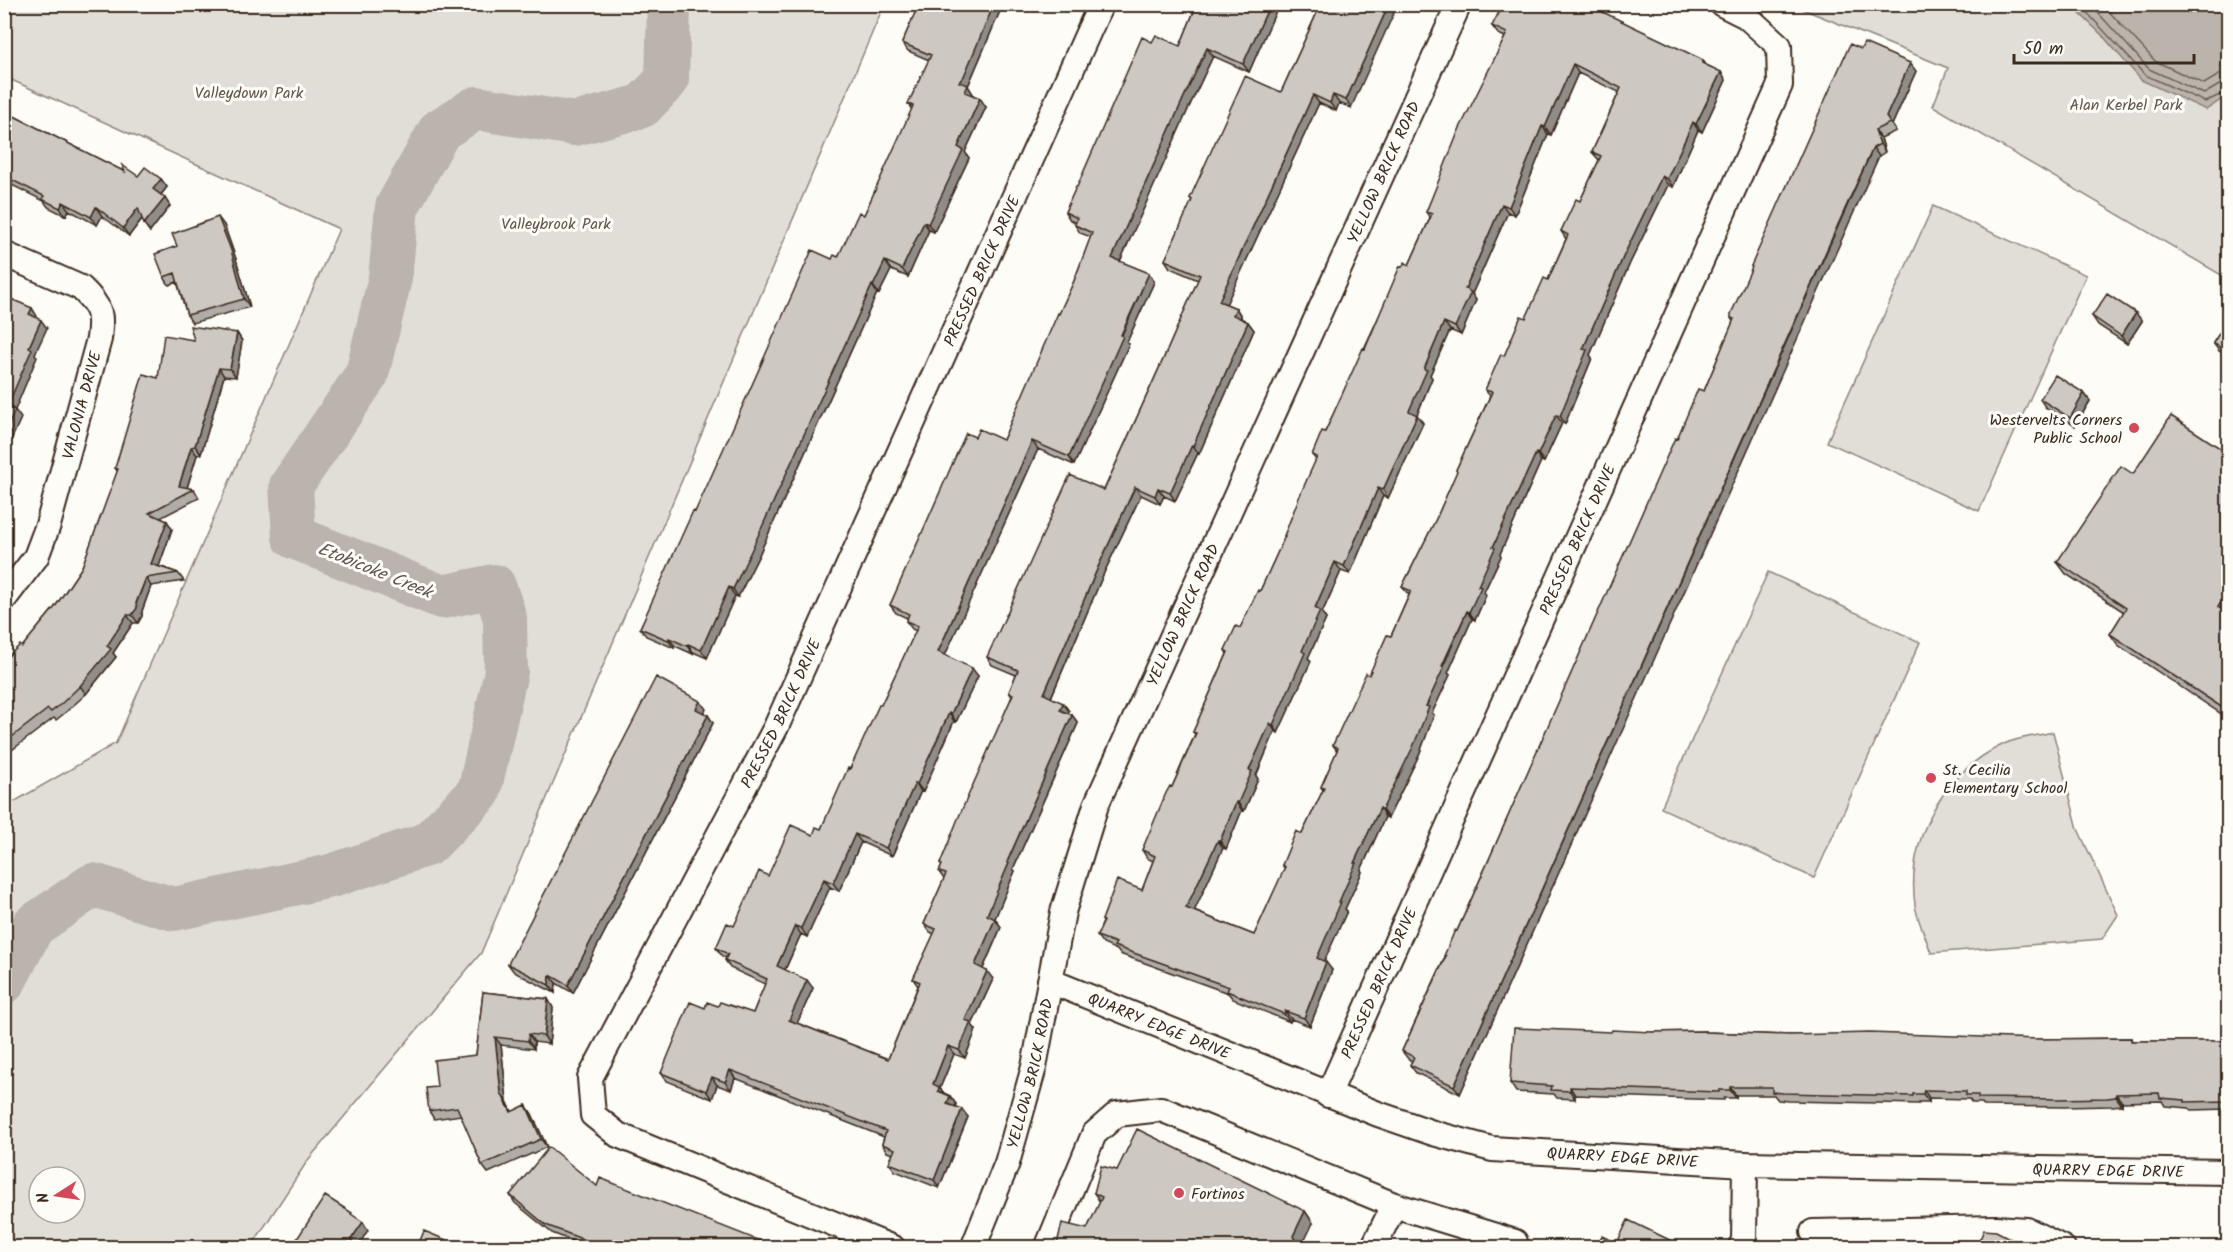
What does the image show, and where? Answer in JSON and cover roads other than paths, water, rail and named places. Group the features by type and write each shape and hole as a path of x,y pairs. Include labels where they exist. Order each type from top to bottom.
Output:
{"street":[{"name":"PRESSED BRICK DRIVE","path":"893,1248 618,1136 593,1115 590,1078 776,727 1101,4"},
{"name":"YELLOW BRICK ROAD","path":"973,1248 1010,1153 1034,1067 1063,912 1096,805 1459,4"},
{"name":"PRESSED BRICK DRIVE","path":"1328,1095 1780,85 1779,46 1746,16 1722,4"},
{"name":"VALONIA DRIVE","path":"4,254 81,288 91,297 102,317 99,339 48,525 36,557 4,599"},
{"name":"QUARRY EDGE DRIVE","path":"1050,981 1328,1095 1433,1133 1492,1149 1745,1164 2229,1172"},
{"path":"1047,1248 1094,1134 1117,1114 1161,1109 1394,1205 1515,1242"},
{"path":"1740,1248 1744,1240 1745,1164"},
{"path":"1373,1248 1394,1205"},
{"path":"1814,1232 1996,1228 2027,1230 2062,1248"}],"water":[{"path":"2071,5 2228,5 2228,95 2206,110 2141,80 2102,35"}],"waterway":[{"name":"Etobicoke Creek","path":"4,982 33,926 93,885 174,909 331,876 428,844 479,792 506,672 505,618 494,586 442,597 294,537 291,486 367,374 390,278 397,207 440,130 476,108 575,124 642,106 667,80 669,4"}],"place":[{"name":"Westervelts Corners Public School","path":"2134,428"},
{"name":"St. Cecilia Elementary School","path":"1931,778"},
{"name":"Fortinos","path":"1179,1193"}],"park label":[{"name":"Valleydown Park","path":"249,92"},
{"name":"Alan Kerbel Park","path":"2126,104"},
{"name":"Valleybrook Park","path":"556,223"}]}
